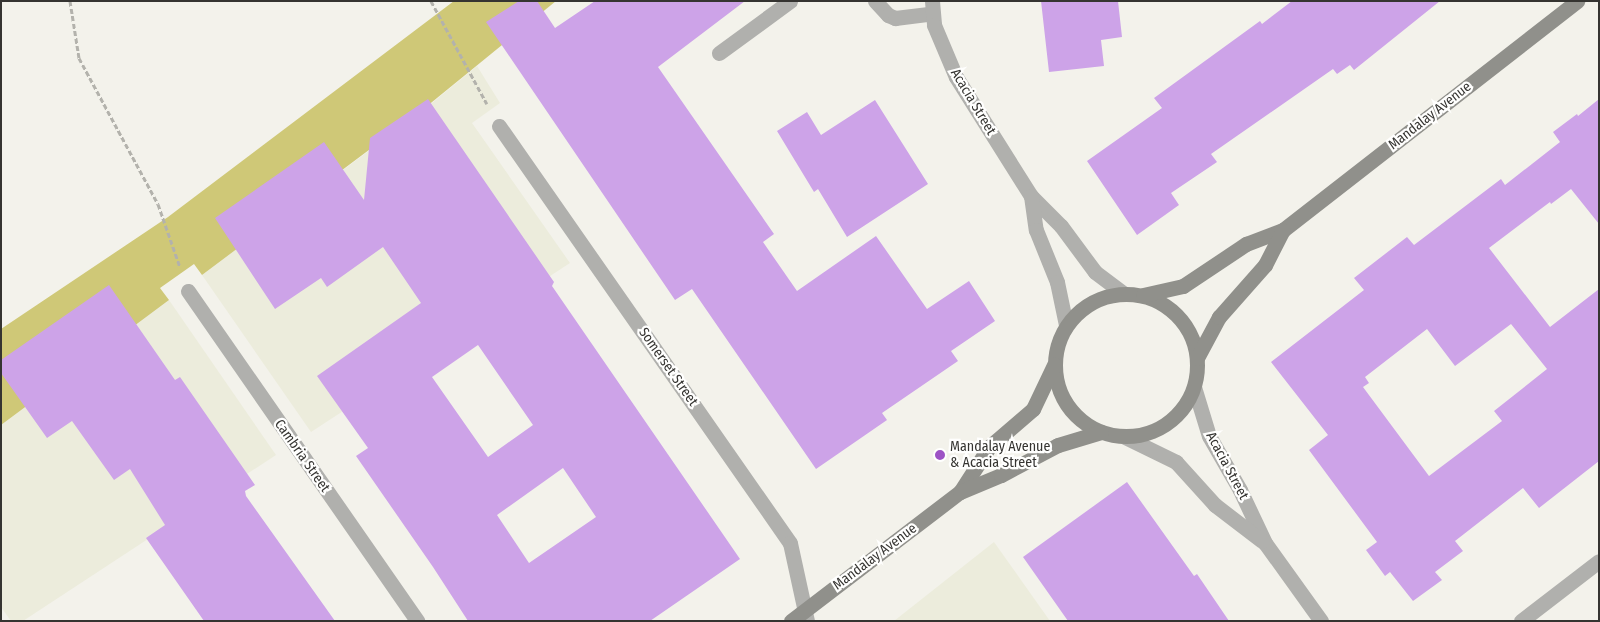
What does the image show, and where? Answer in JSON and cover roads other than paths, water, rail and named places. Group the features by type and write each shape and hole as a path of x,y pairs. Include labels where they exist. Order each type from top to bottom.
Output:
{"street":[{"path":"719,53 790,1"},
{"path":"875,1 888,15 895,18 932,7"},
{"name":"Mandalay Avenue","path":"1143,295 1183,286 1246,244 1283,230 1577,1"},
{"name":"Acacia Street","path":"932,7 934,25 956,77 1031,196 1062,226 1094,272 1123,293"},
{"name":"Somerset Street","path":"500,126 790,542 806,616"},
{"name":"Acacia Street","path":"1031,196 1036,230 1057,282 1066,325"},
{"name":"Mandalay Avenue","path":"1197,358 1219,317 1265,264 1283,230"},
{"name":"Cambria Street","path":"188,291 417,621"},
{"path":"1123,293 1143,295 1163,304 1180,318 1192,337 1197,358 1194,387 1186,404 1175,418 1160,428 1143,434 1125,437 1101,432 1082,421 1067,406 1057,387 1054,365 1057,344 1066,325 1081,308 1101,297 1123,293"},
{"name":"Mandalay Avenue","path":"960,492 989,447 1033,409 1054,365"},
{"name":"Acacia Street","path":"1194,387 1209,436 1240,490 1265,543 1321,621"},
{"name":"Mandalay Avenue","path":"791,621 806,616 960,492 1001,476 1058,445 1101,432"},
{"name":"Acacia Street","path":"1125,437 1176,462 1215,505 1265,543"},
{"path":"1521,621 1599,561"}],"place":[{"name":"Mandalay Avenue & Acacia Street","path":"940,455"}]}
